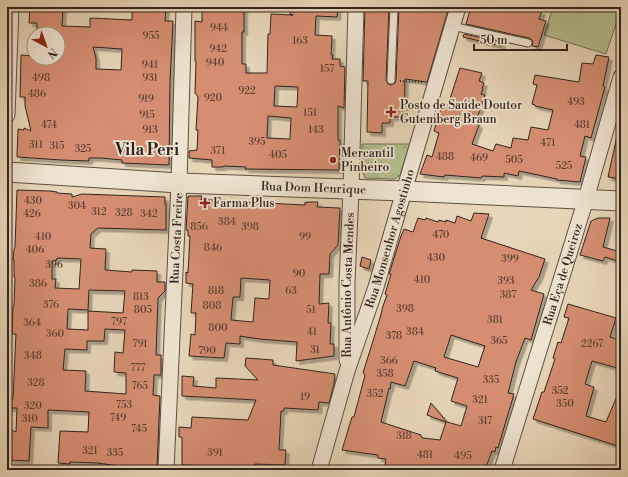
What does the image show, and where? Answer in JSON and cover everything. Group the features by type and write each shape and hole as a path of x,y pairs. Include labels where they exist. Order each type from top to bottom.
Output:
{"street":[{"path":"7,115 11,7"},
{"name":"Rua Costa Freire","path":"166,470 179,183 184,7"},
{"name":"Rua Antônio Costa Mendes","path":"347,371 347,283 352,189 356,7"},
{"name":"Rua Monsenhor Agostinho","path":"319,470 347,371 376,287 458,7"},
{"name":"Rua Eça de Queiroz","path":"502,470 586,199 621,77"},
{"name":"Rua Dom Henrique","path":"7,172 179,183 621,201"}],"lane":[{"path":"391,80 394,7"},
{"path":"452,26 528,43"}],"path":[{"path":"391,80 435,83"}],"green space":[{"path":"553,7 604,7 620,12 606,54 544,35"},
{"path":"362,144 410,144 400,175 395,179 365,178 362,169"}],"building":[{"path":"30,7 63,8 62,26 37,26 37,23 29,23"},
{"path":"140,7 166,7 165,21 173,21 170,82 169,165 122,163 122,160 101,158 89,158 89,161 17,157 18,129 24,130 24,128 31,131 25,106 25,97 20,97 21,55 26,55 26,66 66,66 66,26 90,27 90,18 132,20 132,11 140,10","holes":["93,47 122,49 121,70 96,69 96,58"]},
{"path":"210,7 244,7 242,64 246,64 246,73 267,73 268,34 270,34 271,14 290,15 290,7 338,7 337,17 316,16 315,35 332,36 332,59 340,59 340,66 345,67 344,108 338,106 338,140 340,140 339,170 245,169 246,167 224,166 212,167 212,160 189,158 189,151 197,150 198,130 196,130 198,97 195,93 195,21 202,22 202,11 210,11","holes":["275,86 298,87 297,107 274,106","268,116 291,118 290,139 267,138"]},
{"path":"365,7 389,7 386,80 388,84 391,85 395,83 396,80 399,7 449,7 427,82 405,79 404,117 390,117 390,123 382,123 382,133 367,132 368,81 363,81"},
{"path":"471,7 534,7 533,10 542,11 539,19 546,21 538,47 532,46 533,41 529,38 466,24"},
{"path":"464,34 502,42 501,46 463,37"},
{"path":"596,55 609,57 603,86 605,87 591,138 585,136 580,156 586,157 580,182 557,180 519,171 518,176 504,173 504,177 482,176 481,178 445,175 444,177 420,174 427,155 432,157 439,133 434,131 438,117 442,106 447,108 460,68 482,73 479,81 484,83 481,94 485,95 476,123 479,125 472,144 493,151 496,144 511,148 513,138 528,140 531,127 548,130 553,110 532,104 537,85 533,84 535,75 579,82 582,63 593,64"},
{"path":"617,136 621,136 621,179 608,177"},
{"path":"17,190 50,191 72,194 72,197 82,194 165,197 166,230 98,228 91,234 90,248 106,249 105,270 132,272 132,270 157,271 157,282 165,282 165,291 158,298 156,355 161,355 161,375 154,375 153,395 160,396 157,468 97,463 58,463 60,431 88,432 89,412 48,410 48,428 31,427 29,461 10,460 10,452 7,452 7,428 16,432 17,408 7,408 7,400 13,399 16,334 12,334 15,277 13,260 15,247","holes":["57,258 81,259 79,289 55,288 56,279 52,279 52,261 57,260","89,290 125,291 123,313 88,311 88,330 67,329 68,309 88,310","105,329 125,330 123,353 115,352 114,372 126,373 126,394 85,391 86,371 63,370 65,349 87,350 87,341 104,341"]},
{"path":"188,196 202,196 201,200 305,205 305,202 318,202 317,207 340,208 338,245 330,254 329,274 320,274 319,304 329,303 328,323 331,323 330,344 334,344 334,356 296,361 297,342 240,336 240,344 226,343 224,358 189,356 191,334 195,335 196,313 191,313 193,284 186,283 190,236 188,236 188,230 186,230","holes":["241,278 270,280 269,299 255,298 253,322 231,320 233,297 240,297"]},
{"path":"474,213 489,214 481,238 545,259 539,277 531,290 544,294 531,340 525,338 516,362 508,393 514,394 498,448 496,447 495,452 492,451 485,470 384,470 386,459 378,458 378,455 342,450 352,417 354,417 365,375 363,373 387,295 385,294 391,274 389,274 401,236 404,229 413,232 418,218 425,220 426,218 438,222 439,220 446,222 446,220 455,223 457,216 471,221","holes":["451,335 485,346 478,367 444,357","414,361 436,368 435,371 458,378 451,401 467,406 461,426 447,422 431,403 427,415 446,422 440,440 423,438 421,435 381,422 391,382 405,386"]},
{"path":"598,218 610,218 603,247 621,252 621,262 605,257 603,261 580,255 591,221"},
{"path":"362,257 371,260 369,269 360,266"},
{"path":"568,304 616,318 610,337 621,341 621,369 592,361 585,384 594,387 586,416 606,422 621,387 621,447 533,419 555,359 553,358 558,342 561,343 569,318 564,317"},
{"path":"246,358 273,360 273,365 335,374 329,403 319,402 318,410 284,408 284,411 281,411 279,450 286,450 285,465 255,464 256,470 224,470 224,468 218,466 182,465 182,437 179,437 179,427 191,428 192,417 248,420 256,400 182,396 182,376 194,377 193,386 216,388 216,378 258,380 245,366"}],"place":[{"name":"Posto de Saúde Doutor Gutemberg Braun","path":"391,112"},
{"name":"Mercantil Pinheiro","path":"333,160"},
{"name":"Farma Plus","path":"205,203"}],"district":[{"name":"Vila Peri","path":"147,149"}]}
